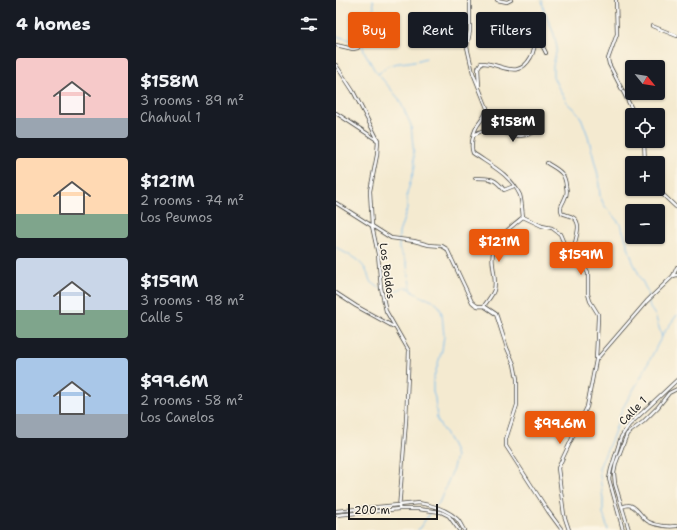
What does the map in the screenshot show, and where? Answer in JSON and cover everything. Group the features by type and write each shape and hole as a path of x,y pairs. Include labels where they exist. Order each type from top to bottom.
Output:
{"street":[{"path":"470,0 470,31 466,47 473,74 486,105 487,113 475,129 472,150 473,153 503,173 514,186 521,200 523,217"},
{"path":"497,0 503,2 511,0"},
{"path":"616,0 617,34 608,59 609,64 631,108"},
{"path":"652,26 677,36"},
{"path":"480,90 478,68 481,63 492,64 508,70 521,68 532,56 538,40 540,40 546,53"},
{"path":"336,46 353,49 358,48"},
{"path":"336,65 353,91 378,140"},
{"path":"336,113 378,140"},
{"path":"474,135 481,131 496,130 514,136 522,136 536,131 543,126"},
{"name":"Los Boldos","path":"378,140 377,155 370,191 372,226 378,254 386,311 409,350 399,509"},
{"path":"547,163 562,173 565,178 566,196 560,210 562,213 573,218 577,222 578,227 574,250 588,273 588,294 590,301 598,314 596,360 587,407 558,468 564,515 569,530"},
{"path":"475,178 487,178 498,182 504,190 514,186"},
{"path":"664,196 677,208"},
{"path":"336,203 391,238 442,246 447,249 472,302 476,306 484,306 496,314 514,364 517,379 517,405 506,439 506,446 562,530"},
{"path":"523,217 542,226 556,230 560,234 568,253 582,265"},
{"path":"484,306 494,290 495,282 492,264 495,247 502,236 523,217"},
{"path":"596,360 647,301 672,276 677,267"},
{"path":"672,276 677,275"},
{"path":"336,293 395,328"},
{"name":"Calle 1","path":"623,530 609,479 621,437 629,425 677,380"},
{"path":"629,530 615,484 614,472 624,438 658,407 669,393 677,389"},
{"path":"336,511 400,504 427,504 457,519 464,530"},
{"path":"622,506 633,506 646,520 653,523 677,526"},
{"path":"336,515 399,509 418,509 447,514 459,530"}],"waterway":[{"path":"373,0 374,7 362,43 364,51 374,69 399,99 411,125 415,166 407,194 407,209 399,233 399,249 407,264 408,276 412,291 424,298 431,299 439,306 442,314 444,336 442,350 433,380 433,392 437,420 452,445 456,456 452,472 439,503 433,509"},
{"path":"542,0 544,11 554,34 557,48 553,66 553,76 568,104 578,113 582,120 588,136 598,175 600,196 604,205 620,224 633,262 647,291 650,308 655,315 662,337"},
{"path":"336,36 348,39"},
{"path":"379,74 390,65 417,61 426,58"},
{"path":"336,247 357,260 365,268 370,281 378,287 398,290 404,287 411,289"},
{"path":"608,530 603,513 599,468 613,436 622,409 641,377 663,334 677,315"},
{"path":"418,530 431,512"}]}
